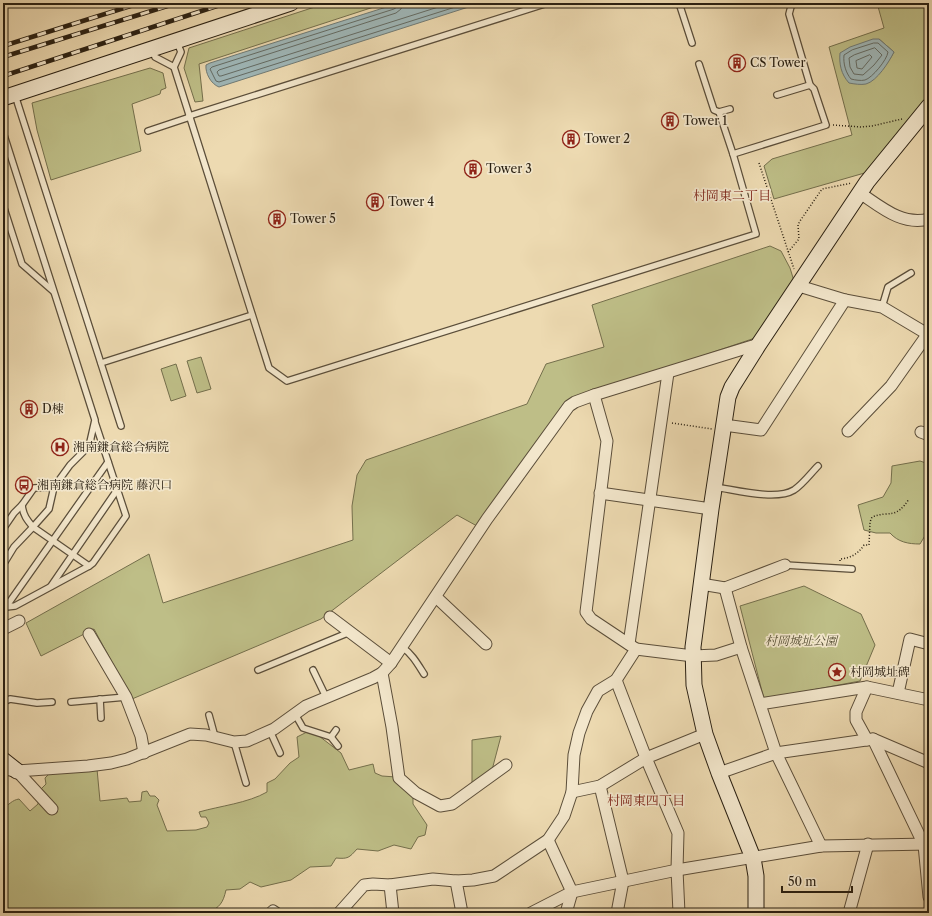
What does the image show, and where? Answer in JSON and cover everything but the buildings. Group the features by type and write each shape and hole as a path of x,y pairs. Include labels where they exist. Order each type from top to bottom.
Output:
{"street":[{"path":"9,96 153,50 291,3"},
{"path":"756,913 756,876 753,858 705,734 694,685 693,647 711,509 729,392 759,344 799,286 858,186 867,182 929,106"},
{"path":"858,186 897,217 918,221 929,219"},
{"path":"799,286 846,300 882,307 928,335 891,386 848,431"},
{"path":"724,428 761,430 846,300"},
{"path":"10,770 103,764 127,759 190,734 215,736 234,742 247,741 270,731 306,706 354,687 382,673 402,647 487,519 569,406 575,402 594,395 759,344"},
{"path":"339,913 364,885 390,885 433,879 456,881 494,876 548,840 564,816 572,792 574,755 579,733 587,711 598,692 616,680 632,647 650,500 668,373"},
{"path":"594,395 607,440 586,612 590,619 632,647 694,656 716,655 741,647"},
{"path":"600,493 711,509"},
{"path":"701,584 726,588 785,565"},
{"path":"726,588 741,647 776,753 821,846"},
{"path":"436,597 486,644"},
{"path":"330,618 391,663"},
{"path":"3,629 19,621"},
{"path":"90,634 126,697 141,736 144,752"},
{"path":"898,693 910,639 929,644"},
{"path":"382,673 392,727 399,778 416,793 440,806 452,804 506,765"},
{"path":"616,680 646,758 678,834 677,870 679,913"},
{"path":"760,704 868,687 929,700"},
{"path":"868,687 856,712 856,720 870,739 926,844 929,897"},
{"path":"572,792 600,786 646,758 705,734"},
{"path":"719,773 776,753 870,739 929,763"},
{"path":"3,760 10,770 52,809"},
{"path":"600,786 623,881 617,913"},
{"path":"548,840 572,892 566,913"},
{"path":"849,913 868,844"},
{"path":"531,913 572,892 677,870 821,846 926,844"},
{"path":"456,881 462,913"},
{"path":"390,885 393,913"},
{"path":"271,913 273,911 276,913"}],"lane":[{"path":"148,131 189,116 548,3"},
{"path":"680,3 692,44"},
{"path":"733,154 826,125 814,90 810,85 789,14 792,3"},
{"path":"177,42 181,52 174,67 269,368 287,381 756,234 733,154 719,112"},
{"path":"153,50 155,57 174,67"},
{"path":"699,64 714,110 719,112 730,109"},
{"path":"777,95 810,85"},
{"path":"9,96 101,363 121,426"},
{"path":"3,132 126,516 93,563 89,566 15,606 5,605"},
{"path":"3,205 22,264 54,291"},
{"path":"882,307 888,287 911,273"},
{"path":"101,363 252,315"},
{"path":"3,565 14,547 49,509 54,487 70,465 84,451 90,442 95,420"},
{"path":"5,605 53,542 108,462"},
{"path":"715,487 761,494 781,494 794,490 818,466"},
{"path":"3,529 34,488 54,487"},
{"path":"49,588 117,490"},
{"path":"22,505 22,512 33,527 89,566"},
{"path":"785,565 852,569"},
{"path":"258,670 350,632"},
{"path":"402,647 415,659 424,674"},
{"path":"314,670 326,697"},
{"path":"71,702 126,697"},
{"path":"3,702 10,699 52,702"},
{"path":"100,699 101,718"},
{"path":"295,714 303,728 331,737 338,746"},
{"path":"209,715 215,736"},
{"path":"331,737 336,730"},
{"path":"270,731 280,754"},
{"path":"234,742 246,783"}],"path":[{"path":"826,125 861,127 904,119"},
{"path":"759,163 799,286"},
{"path":"788,252 798,239 798,225 822,189 852,183 858,186"},
{"path":"661,421 724,428"},
{"path":"839,568 840,559 849,559 864,545 869,545 870,522 872,517 881,514 893,515 904,508 909,499"}],"green space":[{"path":"327,3 386,3 199,64 203,101 195,102 184,68 189,48"},
{"path":"877,3 929,3 929,97 868,172 774,199 764,166 772,159 852,135 829,47 884,28","holes":["879,39 894,52 888,62 881,71"]},
{"path":"150,68 163,73 166,88 161,90 160,94 132,104 141,151 51,180 37,130 32,103"},
{"path":"770,246 781,251 790,268 794,281 758,337 565,402 477,526 457,515 321,619 132,699 94,629 41,656 26,623 149,554 163,603 353,540 352,506 357,475 366,460 527,404 546,364 604,347 592,305"},
{"path":"201,357 211,389 197,393 187,361"},
{"path":"176,364 186,396 171,401 161,369"},
{"path":"920,461 929,464 929,529 920,544 904,542 896,539 890,533 876,533 864,530 858,505 883,497 891,483 892,466"},
{"name":"村岡城址公園","path":"804,586 861,614 875,645 860,681 764,699 740,606"},
{"path":"307,732 319,736 341,753 349,770 373,764 375,773 382,776 396,777 413,796 413,804 427,825 425,835 418,837 411,849 394,845 378,851 357,849 348,857 336,858 331,866 310,867 291,880 261,887 250,882 240,889 226,890 224,898 220,904 208,913 3,913 3,808 12,801 19,799 30,811 38,804 40,790 46,784 45,778 49,774 97,769 100,801 127,798 129,802 141,801 142,792 147,791 150,796 155,796 159,800 157,805 167,831 196,830 207,827 209,823 206,817 201,817 199,812 243,802 267,792 267,783 275,779 290,763 299,757 297,737"},
{"path":"501,736 492,770 472,787 472,740"}],"water":[{"path":"399,3 481,3 219,87 211,81 208,75 206,65 210,63"},
{"path":"873,39 879,39 894,52 892,56 882,71 870,82 866,84 849,83 841,69 840,53 850,47"}],"railway":[{"path":"3,46 140,3"},
{"path":"3,57 177,3"},
{"path":"3,76 226,3"}],"place":[{"name":"CS Tower","path":"737,63"},
{"name":"Tower 1","path":"670,121"},
{"name":"Tower 2","path":"571,139"},
{"name":"Tower 3","path":"473,169"},
{"name":"Tower 4","path":"375,202"},
{"name":"Tower 5","path":"277,219"},
{"name":"D棟","path":"29,409"},
{"name":"湘南鎌倉総合病院","path":"60,447"},
{"name":"湘南鎌倉総合病院 藤沢口","path":"24,485"},
{"name":"村岡城址碑","path":"837,672"}],"district":[{"name":"村岡東二丁目","path":"732,195"},
{"name":"村岡東四丁目","path":"646,800"}]}
